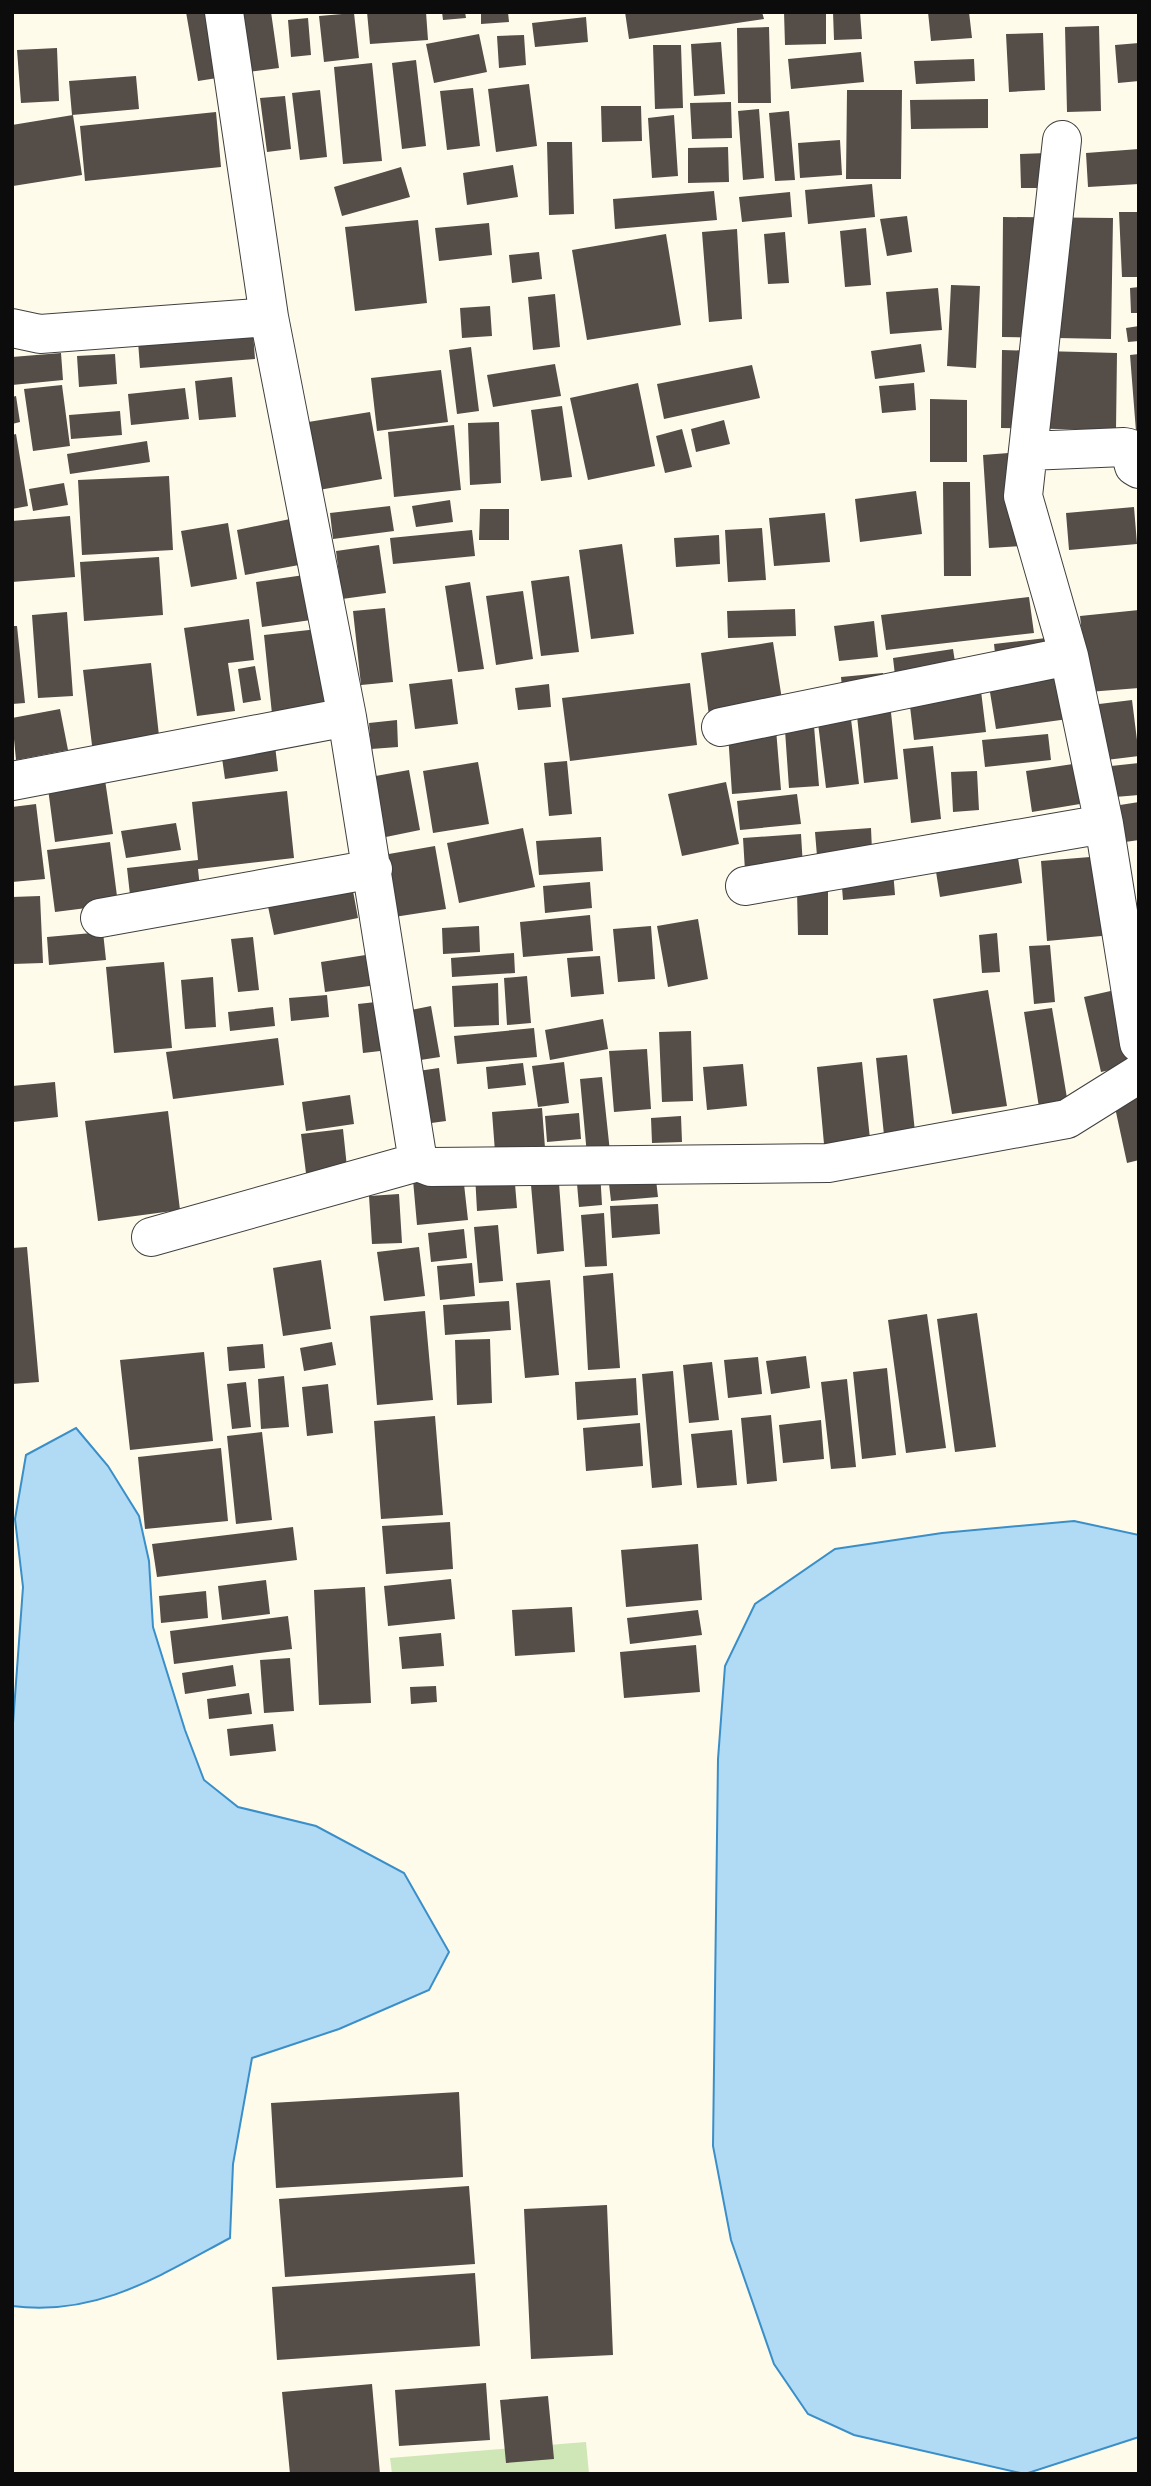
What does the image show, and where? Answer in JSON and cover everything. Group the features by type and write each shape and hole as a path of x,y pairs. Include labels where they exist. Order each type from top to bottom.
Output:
{"street":[{"path":"224,12 269,317 347,717 418,1162"},
{"path":"1062,140 1023,496 1069,656 1104,824 1139,1043"},
{"path":"12,328 40,334 269,317"},
{"path":"1028,451 1124,447 1129,448 1134,466 1139,469"},
{"path":"721,727 1069,656"},
{"path":"12,781 347,717"},
{"path":"746,886 1104,824"},
{"path":"100,918 373,869"},
{"path":"150,1237 418,1162 431,1167 828,1163 1067,1119 1139,1074"}],"green space":[{"path":"586,2442 589,2474 392,2474 390,2458"}],"water":[{"path":"76,1428 108,1466 139,1516 149,1561 153,1627 185,1730 204,1780 238,1807 316,1826 404,1873 449,1952 429,1990 339,2029 252,2058 233,2164 230,2238 126,2290 100,2299 43,2308 12,2306 12,1737 23,1587 15,1519 26,1455"},
{"path":"1074,1521 1139,1535 1139,2437 1025,2474 854,2435 808,2414 774,2364 731,2240 713,2146 718,1759 725,1666 755,1604 835,1549 942,1533"}],"building":[{"path":"186,12 218,12 230,76 198,81"},
{"path":"239,12 271,12 279,68 247,72"},
{"path":"367,12 426,12 428,40 370,44"},
{"path":"442,12 465,12 466,18 443,20"},
{"path":"481,12 508,12 509,22 481,24"},
{"path":"625,12 762,12 764,19 629,39"},
{"path":"784,12 826,12 826,44 785,45"},
{"path":"833,12 860,12 862,39 834,40"},
{"path":"928,12 969,12 972,38 931,41"},
{"path":"354,13 359,58 324,62 319,16"},
{"path":"586,17 588,42 535,47 532,23"},
{"path":"308,18 311,55 291,57 288,20"},
{"path":"1099,26 1101,111 1067,112 1065,27"},
{"path":"769,27 771,103 738,103 737,28"},
{"path":"1043,33 1045,90 1009,92 1006,34"},
{"path":"479,34 487,72 434,83 426,44"},
{"path":"524,35 526,65 499,68 497,36"},
{"path":"721,42 725,94 694,96 691,44"},
{"path":"1139,43 1139,81 1118,83 1115,45"},
{"path":"653,45 681,45 683,108 655,109"},
{"path":"57,48 59,101 21,103 17,50"},
{"path":"861,52 864,82 791,89 788,59"},
{"path":"974,59 975,81 916,84 914,61"},
{"path":"416,60 426,146 402,149 392,63"},
{"path":"372,63 382,161 343,164 334,67"},
{"path":"136,76 139,109 72,115 69,81"},
{"path":"529,84 537,146 496,152 488,89"},
{"path":"473,88 480,146 447,150 440,91"},
{"path":"320,90 327,157 300,160 292,93"},
{"path":"847,90 902,90 901,179 846,179"},
{"path":"285,96 291,149 267,152 260,98"},
{"path":"988,99 988,128 911,129 910,100"},
{"path":"731,102 732,138 692,139 690,103"},
{"path":"601,106 641,106 642,141 602,142"},
{"path":"759,109 764,178 743,180 738,111"},
{"path":"789,111 795,180 775,181 769,113"},
{"path":"216,112 221,167 85,181 80,126"},
{"path":"73,115 82,175 13,186 12,125"},
{"path":"674,115 678,176 652,178 648,118"},
{"path":"840,140 842,175 800,178 798,143"},
{"path":"547,142 572,142 574,214 549,215"},
{"path":"728,147 729,182 688,183 688,148"},
{"path":"1139,149 1139,184 1088,187 1086,153"},
{"path":"1047,153 1048,188 1021,188 1020,154"},
{"path":"513,165 518,197 467,205 463,173"},
{"path":"401,167 410,197 342,216 334,187"},
{"path":"872,184 875,217 808,224 805,190"},
{"path":"714,191 717,220 615,229 613,199"},
{"path":"790,192 792,217 742,222 739,197"},
{"path":"1119,212 1139,212 1139,277 1122,277"},
{"path":"907,216 912,252 887,256 880,219"},
{"path":"1003,217 1113,218 1111,339 1002,337"},
{"path":"418,220 427,303 355,311 345,227"},
{"path":"489,223 492,255 439,261 435,228"},
{"path":"866,228 871,285 845,287 840,231"},
{"path":"737,229 742,319 709,322 702,232"},
{"path":"785,232 789,283 768,284 764,234"},
{"path":"666,234 681,325 587,340 572,250"},
{"path":"539,252 542,279 512,283 509,255"},
{"path":"951,285 980,286 976,368 947,366"},
{"path":"1139,287 1139,313 1131,313 1130,288"},
{"path":"938,288 942,330 890,334 886,292"},
{"path":"555,294 560,347 533,350 528,297"},
{"path":"490,306 492,336 462,338 460,308"},
{"path":"252,319 255,359 140,368 137,328"},
{"path":"1139,326 1139,341 1128,342 1126,328"},
{"path":"921,344 925,372 875,379 871,351"},
{"path":"471,347 479,411 457,414 449,350"},
{"path":"1002,350 1117,353 1116,430 1001,428"},
{"path":"61,353 63,380 12,385 12,357"},
{"path":"115,354 117,384 79,387 77,356"},
{"path":"1139,354 1139,444 1137,444 1130,355"},
{"path":"555,364 561,396 493,407 487,375"},
{"path":"752,365 760,398 664,419 657,384"},
{"path":"441,370 448,422 377,431 371,378"},
{"path":"232,377 236,417 199,420 195,381"},
{"path":"638,383 655,466 588,480 570,398"},
{"path":"914,383 916,410 882,413 879,386"},
{"path":"62,385 70,446 33,451 24,389"},
{"path":"185,388 189,419 131,425 128,394"},
{"path":"16,396 20,422 12,424 12,397"},
{"path":"930,399 967,400 967,462 930,462"},
{"path":"562,406 572,477 541,481 531,410"},
{"path":"120,411 122,435 71,439 69,415"},
{"path":"370,412 382,479 313,491 302,423"},
{"path":"724,420 730,444 696,452 691,429"},
{"path":"499,422 501,483 470,485 468,423"},
{"path":"454,425 461,490 394,497 388,432"},
{"path":"682,429 692,467 665,473 656,436"},
{"path":"16,434 28,506 12,509 12,435"},
{"path":"147,441 150,462 70,474 67,454"},
{"path":"1035,451 1041,545 989,548 983,455"},
{"path":"169,476 173,550 82,555 78,480"},
{"path":"943,482 970,482 971,576 944,576"},
{"path":"64,483 68,505 33,511 29,489"},
{"path":"916,491 922,534 860,542 855,499"},
{"path":"450,500 453,522 416,527 412,506"},
{"path":"390,506 394,531 333,539 330,513"},
{"path":"1134,507 1137,544 1069,550 1066,513"},
{"path":"480,509 509,509 509,540 479,540"},
{"path":"825,513 830,562 774,566 769,518"},
{"path":"70,516 75,577 12,582 12,521"},
{"path":"290,519 299,565 245,575 237,530"},
{"path":"228,523 237,579 191,587 181,531"},
{"path":"762,528 766,580 728,582 725,530"},
{"path":"472,530 475,556 393,564 390,538"},
{"path":"719,535 720,564 676,567 674,538"},
{"path":"622,544 634,634 591,639 579,550"},
{"path":"379,545 386,593 342,599 336,551"},
{"path":"159,557 163,615 84,621 80,562"},
{"path":"311,574 318,619 262,627 256,582"},
{"path":"569,576 579,652 541,656 531,581"},
{"path":"470,582 484,669 458,672 445,586"},
{"path":"523,591 533,659 496,665 486,596"},
{"path":"1029,597 1034,633 886,650 881,615"},
{"path":"385,608 393,682 361,685 353,611"},
{"path":"795,609 796,636 728,638 727,611"},
{"path":"1139,610 1139,688 1088,692 1080,616"},
{"path":"67,612 73,696 38,698 32,615"},
{"path":"249,619 254,660 228,663 235,711 197,716 184,628"},
{"path":"874,621 878,657 839,661 834,626"},
{"path":"12,626 17,626 25,703 12,704"},
{"path":"318,629 327,708 272,714 264,635"},
{"path":"1055,637 996,662 994,644"},
{"path":"773,642 783,706 709,716 701,653"},
{"path":"953,649 957,675 896,684 893,658"},
{"path":"151,663 161,754 94,762 83,670"},
{"path":"255,666 261,700 243,703 238,669"},
{"path":"1068,668 1075,718 996,729 988,680"},
{"path":"883,673 885,693 843,697 841,677"},
{"path":"452,679 458,724 415,729 409,684"},
{"path":"690,683 697,745 570,761 562,698"},
{"path":"549,684 551,707 518,710 515,688"},
{"path":"981,691 986,732 914,740 909,698"},
{"path":"1132,700 1139,756 1098,761 1091,705"},
{"path":"890,703 898,779 864,783 856,706"},
{"path":"60,709 68,750 16,760 12,718"},
{"path":"850,711 859,784 826,788 817,715"},
{"path":"813,714 819,786 789,788 784,716"},
{"path":"397,720 398,747 371,749 369,723"},
{"path":"776,729 781,790 732,794 728,733"},
{"path":"1048,734 1051,760 985,767 982,740"},
{"path":"274,737 278,771 225,779 220,744"},
{"path":"933,746 941,819 911,823 903,749"},
{"path":"567,761 572,814 549,816 544,763"},
{"path":"478,762 489,824 433,833 423,771"},
{"path":"1139,763 1139,795 1115,797 1111,766"},
{"path":"1073,764 1080,804 1032,812 1026,771"},
{"path":"409,770 420,830 381,838 370,777"},
{"path":"977,771 979,810 953,812 951,772"},
{"path":"104,773 113,834 55,842 47,781"},
{"path":"726,782 739,844 682,856 668,794"},
{"path":"287,791 294,858 198,869 200,888 130,895 127,868 198,860 192,802"},
{"path":"797,794 801,824 740,830 737,801"},
{"path":"1139,802 1139,840 1125,842 1120,805"},
{"path":"36,804 45,879 12,882 12,807"},
{"path":"1012,820 1022,883 940,897 930,834"},
{"path":"176,823 181,850 126,858 121,831"},
{"path":"523,828 535,887 459,903 447,843"},
{"path":"871,828 872,851 817,856 815,832"},
{"path":"801,834 803,867 745,871 743,838"},
{"path":"601,837 603,871 539,875 536,841"},
{"path":"110,842 118,904 55,912 47,850"},
{"path":"435,846 446,909 394,917 383,855"},
{"path":"1127,854 1134,933 1047,941 1041,861"},
{"path":"892,858 895,895 843,900 840,862"},
{"path":"351,880 358,918 274,935 266,897"},
{"path":"590,882 592,908 545,913 543,886"},
{"path":"797,891 828,891 828,935 798,935"},
{"path":"40,896 43,963 12,964 12,897"},
{"path":"590,915 593,951 523,957 520,922"},
{"path":"698,919 708,979 668,987 657,926"},
{"path":"479,926 480,952 443,954 442,928"},
{"path":"651,926 655,979 618,982 613,929"},
{"path":"103,932 106,960 49,965 47,937"},
{"path":"997,933 1000,972 982,973 979,935"},
{"path":"253,937 259,990 238,992 231,939"},
{"path":"1050,945 1055,1002 1034,1004 1029,946"},
{"path":"514,953 515,973 452,977 451,958"},
{"path":"372,954 377,985 325,992 321,962"},
{"path":"600,956 604,994 571,997 567,958"},
{"path":"164,962 172,1048 114,1053 106,967"},
{"path":"527,976 531,1023 507,1025 504,978"},
{"path":"213,977 216,1027 185,1029 181,980"},
{"path":"498,983 499,1025 454,1027 452,986"},
{"path":"988,990 1007,1106 952,1114 933,999"},
{"path":"1115,990 1132,1065 1101,1072 1084,997"},
{"path":"327,995 329,1017 291,1021 289,998"},
{"path":"385,1001 389,1050 363,1053 358,1004"},
{"path":"431,1006 440,1057 414,1061 406,1011"},
{"path":"273,1007 275,1026 230,1031 228,1012"},
{"path":"1052,1008 1070,1116 1041,1120 1024,1012"},
{"path":"603,1019 608,1049 550,1060 545,1030"},
{"path":"534,1028 537,1057 457,1064 454,1036"},
{"path":"691,1031 693,1101 662,1102 659,1032"},
{"path":"278,1038 284,1085 173,1099 166,1052"},
{"path":"647,1049 651,1109 614,1112 609,1051"},
{"path":"907,1055 915,1132 884,1135 876,1058"},
{"path":"564,1062 569,1103 538,1107 532,1066"},
{"path":"862,1062 870,1139 824,1144 817,1067"},
{"path":"523,1063 526,1085 488,1089 486,1067"},
{"path":"743,1064 747,1106 707,1110 703,1067"},
{"path":"439,1068 446,1121 424,1124 418,1071"},
{"path":"602,1077 610,1152 587,1155 580,1079"},
{"path":"55,1082 58,1117 13,1122 12,1086"},
{"path":"1139,1083 1139,1160 1127,1163 1111,1089"},
{"path":"350,1095 354,1124 306,1131 302,1102"},
{"path":"542,1108 545,1148 495,1152 492,1112"},
{"path":"168,1111 180,1210 98,1221 85,1121"},
{"path":"579,1113 581,1139 547,1142 545,1116"},
{"path":"681,1116 682,1142 652,1143 651,1118"},
{"path":"343,1129 348,1177 307,1181 301,1134"},
{"path":"600,1171 602,1205 579,1207 576,1172"},
{"path":"655,1171 658,1197 611,1201 608,1175"},
{"path":"514,1172 517,1208 477,1211 475,1174"},
{"path":"463,1175 468,1220 417,1225 413,1180"},
{"path":"559,1183 564,1251 537,1254 531,1185"},
{"path":"399,1194 402,1243 372,1244 369,1196"},
{"path":"658,1204 660,1234 612,1238 610,1206"},
{"path":"604,1213 607,1266 585,1267 581,1215"},
{"path":"498,1225 503,1281 479,1283 474,1227"},
{"path":"464,1229 467,1258 431,1262 428,1233"},
{"path":"27,1247 39,1382 12,1384 12,1248"},
{"path":"419,1247 425,1296 384,1301 377,1252"},
{"path":"321,1260 331,1329 283,1336 273,1268"},
{"path":"472,1263 475,1296 440,1300 437,1266"},
{"path":"613,1273 620,1368 588,1370 583,1276"},
{"path":"550,1280 559,1375 525,1378 516,1283"},
{"path":"509,1301 511,1330 445,1335 443,1305"},
{"path":"425,1311 433,1400 377,1405 370,1316"},
{"path":"977,1313 996,1447 955,1452 937,1319"},
{"path":"927,1314 946,1448 906,1453 888,1320"},
{"path":"490,1339 492,1403 457,1405 455,1340"},
{"path":"332,1342 336,1365 304,1371 300,1348"},
{"path":"263,1344 265,1368 229,1371 227,1347"},
{"path":"204,1352 213,1441 130,1450 120,1360"},
{"path":"806,1356 810,1388 771,1394 766,1361"},
{"path":"758,1357 762,1394 728,1398 724,1360"},
{"path":"712,1362 719,1420 689,1423 683,1365"},
{"path":"887,1368 896,1455 862,1459 853,1372"},
{"path":"673,1371 682,1485 652,1488 642,1374"},
{"path":"284,1376 289,1427 261,1429 258,1379"},
{"path":"636,1378 638,1415 577,1420 575,1382"},
{"path":"847,1379 856,1467 831,1469 821,1382"},
{"path":"246,1382 251,1427 232,1429 227,1384"},
{"path":"328,1384 333,1433 307,1436 302,1387"},
{"path":"771,1415 777,1481 747,1484 741,1418"},
{"path":"435,1416 443,1515 381,1519 374,1421"},
{"path":"821,1420 824,1459 783,1463 779,1425"},
{"path":"640,1423 643,1466 586,1471 583,1428"},
{"path":"732,1430 737,1485 697,1488 691,1434"},
{"path":"262,1432 272,1520 236,1524 227,1436"},
{"path":"221,1448 228,1521 145,1529 138,1457"},
{"path":"450,1522 453,1569 386,1574 382,1526"},
{"path":"293,1527 297,1560 157,1577 152,1544"},
{"path":"698,1544 702,1600 626,1607 621,1550"},
{"path":"451,1579 455,1619 388,1626 384,1586"},
{"path":"266,1580 270,1614 222,1620 218,1586"},
{"path":"365,1587 371,1703 319,1705 314,1590"},
{"path":"206,1591 208,1618 161,1623 159,1596"},
{"path":"572,1607 575,1652 515,1656 512,1610"},
{"path":"698,1610 702,1635 630,1644 627,1618"},
{"path":"288,1616 292,1649 174,1664 170,1631"},
{"path":"441,1633 444,1666 402,1669 399,1637"},
{"path":"696,1645 700,1692 624,1698 620,1652"},
{"path":"290,1658 294,1711 264,1713 260,1660"},
{"path":"233,1665 236,1686 185,1694 182,1673"},
{"path":"436,1686 437,1702 411,1704 410,1687"},
{"path":"249,1693 252,1714 209,1719 207,1699"},
{"path":"273,1724 276,1751 230,1756 227,1729"},
{"path":"459,2092 463,2177 276,2188 271,2103"},
{"path":"469,2186 475,2264 285,2277 279,2199"},
{"path":"607,2205 613,2355 531,2359 524,2209"},
{"path":"475,2273 480,2346 277,2360 272,2287"},
{"path":"486,2383 490,2440 399,2446 395,2390"},
{"path":"372,2384 380,2474 290,2474 282,2392"},
{"path":"548,2396 554,2459 506,2463 500,2400"}]}
